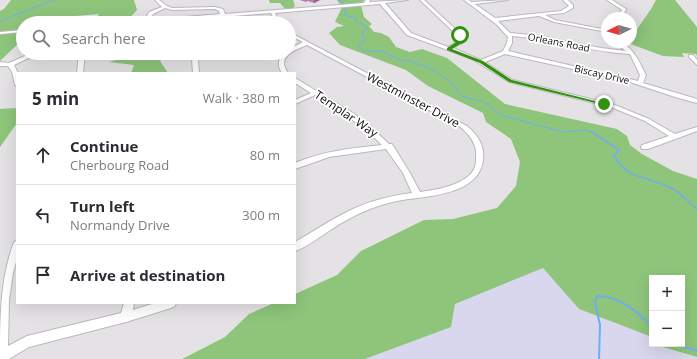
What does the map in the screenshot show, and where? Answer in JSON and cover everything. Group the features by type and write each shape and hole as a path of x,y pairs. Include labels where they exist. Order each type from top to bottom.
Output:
{"street":[{"path":"157,0 166,7"},
{"path":"210,16 406,0"},
{"path":"422,0 462,37 460,42 448,49"},
{"path":"469,2 506,0"},
{"path":"493,20 541,15 567,10 571,5 566,0"},
{"path":"609,0 624,10 622,12"},
{"path":"381,2 409,34 481,62 511,81 618,108 646,120 674,137"},
{"path":"469,2 509,34 510,41 505,52 481,62"},
{"path":"150,16 151,13 166,7 184,9 215,8 221,10 223,15"},
{"path":"272,11 274,16"},
{"path":"541,15 554,21 601,30"},
{"path":"0,33 16,32"},
{"name":"Orleans Road","path":"509,34 526,35 608,51 632,53"},
{"name":"Westminster Drive","path":"296,37 455,121 466,129 475,139 481,158 479,166 472,176 454,188 445,191 391,199 354,212 296,246"},
{"path":"296,48 306,43"},
{"path":"625,48 632,53 643,75 640,83"},
{"name":"Biscay Drive","path":"505,52 640,83 677,96 697,101"},
{"path":"691,56 697,64"},
{"path":"0,64 10,65 21,60"},
{"path":"80,72 81,60"},
{"path":"194,60 196,72"},
{"path":"282,60 281,64 285,72"},
{"path":"10,65 16,72"},
{"name":"Templar Way","path":"296,81 358,119 389,146 404,168 417,195"},
{"path":"296,102 315,93"},
{"path":"644,147 697,129"},
{"path":"296,166 309,160 332,154 389,146"},
{"path":"16,247 3,281 1,301 2,357 27,342 126,317 168,304"},
{"path":"126,317 129,304"}],"shaded area":[{"path":"543,268 579,309 649,336 649,347 659,347 697,357 697,359 365,359 450,327 455,304"}],"green space":[{"path":"11,0 134,0 137,10 132,16 98,16 99,14 75,16 16,16 16,46 0,61 0,11 4,9"},
{"path":"269,0 293,0 295,6 293,8 285,9 280,3 270,3"},
{"path":"337,0 364,0 361,5 364,17 372,24 369,26 374,32 381,33 389,37 396,47 410,52 422,49 447,58 505,104 617,129 627,136 630,145 642,154 673,171 697,179 697,357 662,347 685,347 685,275 649,275 649,336 579,309 543,268 455,304 451,327 365,359 182,359 225,337 249,314 272,304 296,304 296,294 337,275 361,251 424,220 453,219 497,208 516,186 520,162 511,139 486,122 483,113 428,86 406,70 340,45 329,33 337,27 344,26 335,22 342,7"},
{"path":"656,0 675,0 697,27 697,56 696,54 682,53 684,57 663,56 637,46 637,29"},
{"path":"116,60 161,60 160,61 167,72 131,72 134,65 109,62"},
{"path":"16,108 16,124 0,147 0,109"}],"waterway":[{"path":"0,21 54,0"},
{"path":"338,0 344,3 346,7 344,15 356,18 355,20 368,28 362,33 365,40 358,45 363,51 381,51 400,60 410,61 434,70 452,83 461,96 486,103 501,115 563,132 587,130 593,133"},
{"path":"593,133 619,150 614,156 620,165 627,171 673,189 697,209"},
{"path":"599,359 600,325 595,302 597,296 613,299 627,305 649,323"},
{"path":"685,347 697,351"}],"route":[{"path":"460,35 462,40 448,49 481,62 511,81 604,104"}]}
